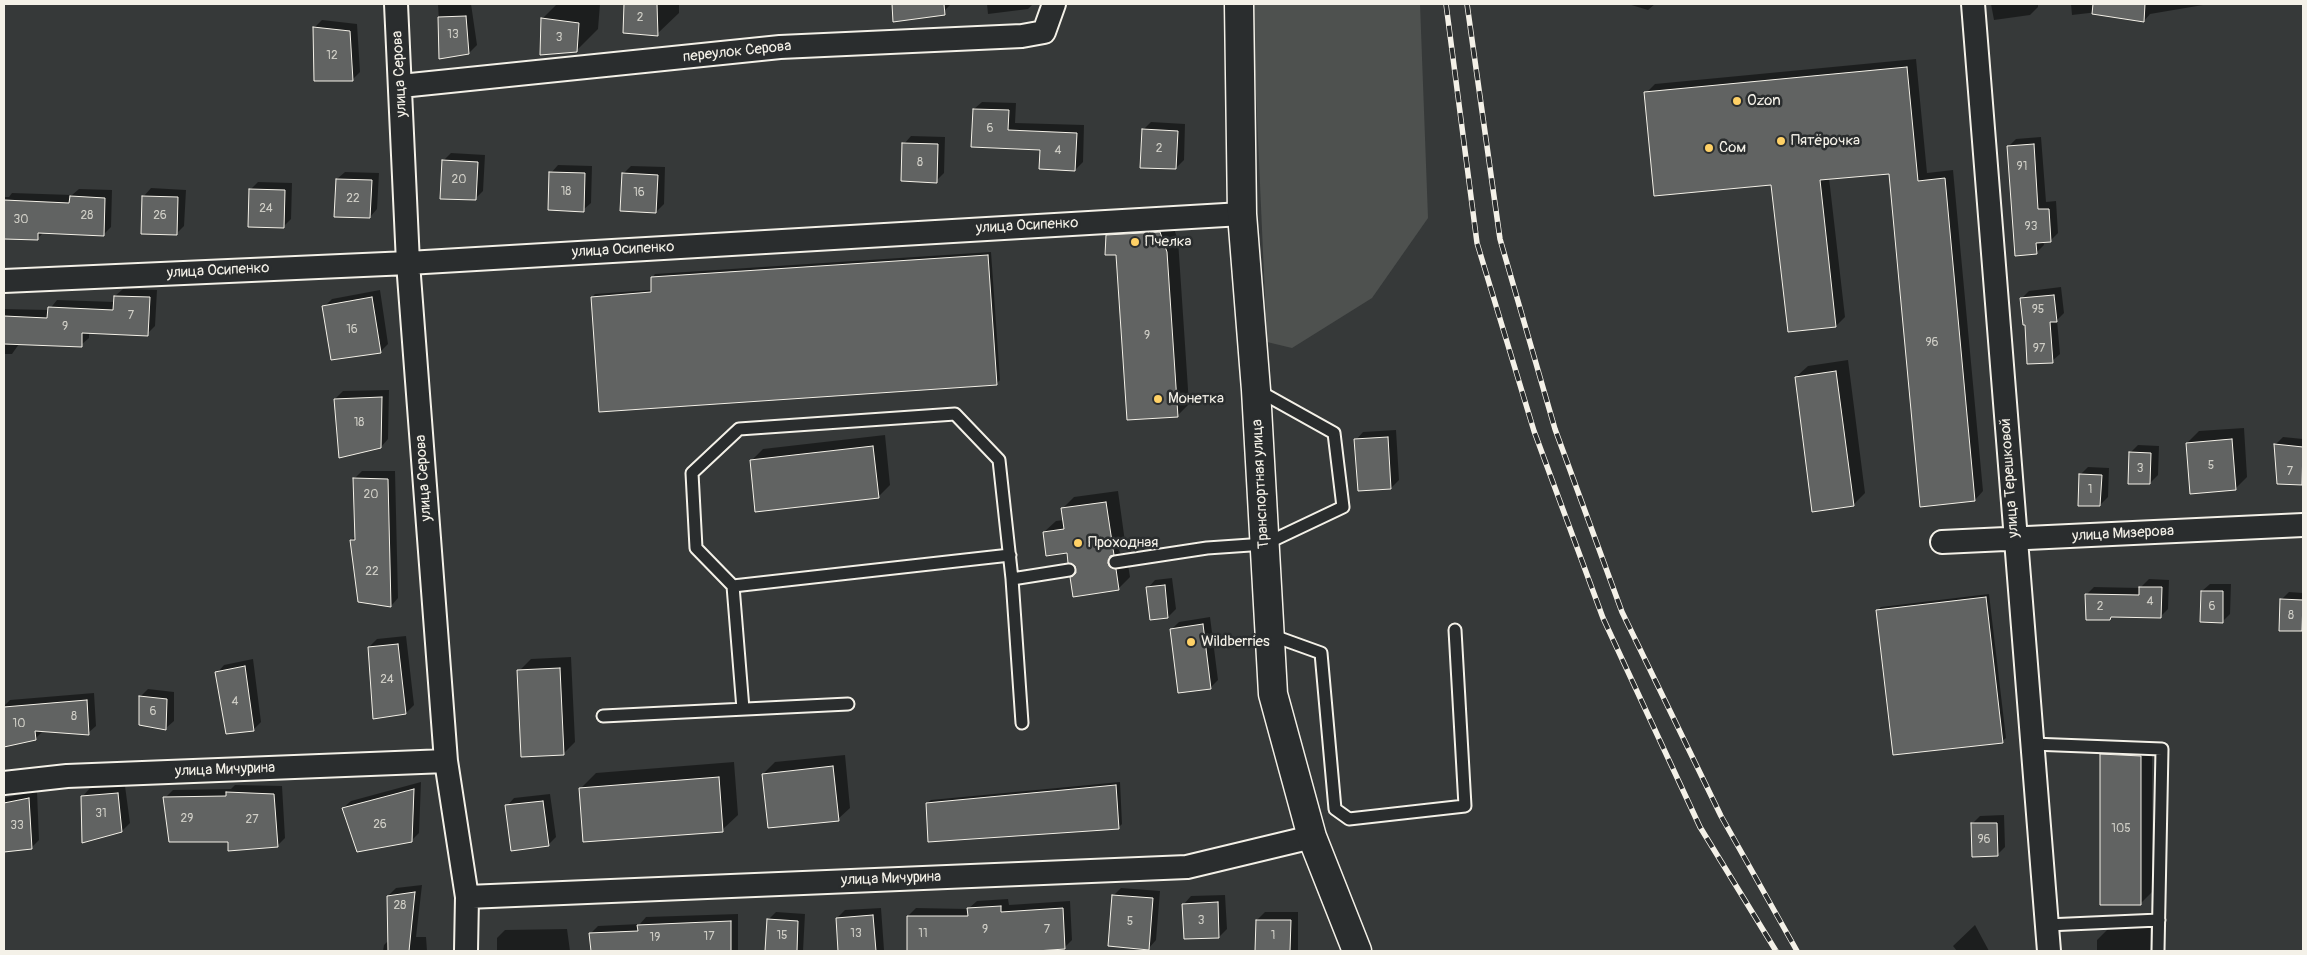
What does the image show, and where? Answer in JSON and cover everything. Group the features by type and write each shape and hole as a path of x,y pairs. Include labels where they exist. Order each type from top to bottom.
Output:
{"main road":[{"name":"Транспортная улица","path":"1239,4 1242,214 1256,390 1273,694 1312,837 1357,951"}],"street":[{"name":"улица Серова","path":"396,4 408,263 446,761 467,897 466,951"},
{"name":"переулок Серова","path":"401,86 780,46 1022,36 1044,32 1054,4"},
{"name":"улица Терешковой","path":"1973,4 2049,951"},
{"name":"улица Осипенко","path":"4,281 408,263 1242,214"},
{"name":"улица Мизерова","path":"1942,542 2303,525"},
{"name":"улица Мичурина","path":"4,783 67,776 446,761"},
{"name":"улица Мичурина","path":"467,897 1187,867 1312,837"}],"lane":[{"path":"1115,562 1207,548 1264,544 1343,507 1334,432 1256,390"},
{"path":"743,709 733,586 696,548 692,473 739,429 955,414 999,460 1010,555 1022,722"},
{"path":"733,586 1010,555"},
{"path":"1012,579 1069,570"},
{"path":"1269,634 1321,653 1335,809 1349,818 1465,806 1455,630"},
{"path":"603,716 848,704"},
{"path":"2032,744 2162,749 2158,951"},
{"path":"2047,925 2159,920"}],"shaded area":[{"path":"1252,4 1420,4 1428,218 1372,298 1292,348 1267,342"}],"building":[{"path":"624,4 657,4 658,36 623,33"},
{"path":"892,4 944,4 945,15 893,22"},
{"path":"2093,4 2145,4 2144,22 2092,14"},
{"path":"466,16 469,54 439,59 438,17"},
{"path":"541,18 579,23 577,52 540,55"},
{"path":"313,27 350,31 353,81 314,81"},
{"path":"1907,67 1918,181 1945,178 1975,501 1920,507 1889,174 1820,180 1836,327 1788,332 1771,185 1654,196 1644,92"},
{"path":"973,109 1009,110 1008,130 1077,133 1075,171 1039,169 1040,150 971,147"},
{"path":"1142,129 1178,131 1176,169 1140,168"},
{"path":"902,143 938,144 937,183 901,181"},
{"path":"2034,144 2038,209 2049,209 2051,242 2036,243 2037,254 2015,256 2007,146"},
{"path":"442,160 478,162 476,200 440,199"},
{"path":"549,172 585,173 584,212 548,210"},
{"path":"622,173 658,175 656,213 620,211"},
{"path":"336,179 372,180 370,218 334,217"},
{"path":"249,189 285,190 284,228 248,227"},
{"path":"70,196 105,198 104,236 38,233 38,240 4,239 4,200 69,203"},
{"path":"142,196 178,197 177,235 141,234"},
{"path":"1160,232 1167,252 1178,417 1127,420 1116,255 1105,255 1106,235"},
{"path":"988,255 997,385 599,412 591,297 651,292 651,277"},
{"path":"2054,295 2057,322 2050,322 2053,363 2027,364 2025,325 2023,325 2020,298"},
{"path":"114,296 150,297 148,336 82,333 82,347 4,344 4,316 47,318 48,307 113,310"},
{"path":"372,297 381,353 331,360 322,306"},
{"path":"1836,371 1854,506 1812,512 1795,377"},
{"path":"382,397 381,448 339,458 334,399"},
{"path":"1388,437 1391,489 1358,491 1354,439"},
{"path":"2232,439 2236,490 2190,494 2186,443"},
{"path":"2274,444 2303,447 2302,485 2277,484"},
{"path":"873,446 879,498 755,512 750,460"},
{"path":"2129,452 2151,453 2150,484 2128,484"},
{"path":"2079,474 2102,475 2100,506 2078,506"},
{"path":"353,478 388,479 391,607 358,602 350,540 355,540"},
{"name":"Проходная","path":"1106,502 1114,555 1110,556 1108,563 1110,567 1116,569 1119,590 1073,597 1070,577 1076,573 1075,566 1068,563 1067,553 1046,556 1043,532 1064,529 1061,508"},
{"path":"1165,585 1168,618 1150,620 1146,587"},
{"path":"2139,587 2162,587 2161,618 2111,617 2110,620 2086,620 2085,594 2139,595"},
{"path":"2201,591 2223,591 2223,623 2200,622"},
{"path":"1986,597 2003,743 1893,755 1876,610"},
{"path":"2280,599 2303,600 2302,631 2279,631"},
{"path":"1203,624 1211,689 1178,693 1170,629"},
{"path":"398,644 406,714 373,719 368,647"},
{"path":"245,666 254,731 226,734 215,672"},
{"path":"560,668 564,755 521,757 517,670"},
{"path":"139,696 167,699 166,730 139,725"},
{"path":"87,700 89,735 35,731 36,740 4,747 4,707"},
{"path":"2100,754 2141,756 2141,905 2100,905"},
{"path":"833,766 839,821 768,828 762,774"},
{"path":"719,777 723,832 583,842 579,788"},
{"path":"1116,785 1119,829 928,842 926,803"},
{"path":"414,789 412,842 357,852 342,808"},
{"path":"226,792 274,794 278,847 228,851 228,842 169,842 163,797 226,796"},
{"path":"118,793 122,832 82,843 81,796"},
{"path":"29,798 32,849 4,852 4,803"},
{"path":"543,801 549,846 511,851 505,805"},
{"path":"1971,823 1997,823 1998,856 1972,857"},
{"path":"415,892 409,951 388,951 387,896"},
{"path":"1112,895 1153,898 1149,950 1108,946"},
{"path":"1218,902 1219,938 1184,939 1182,904"},
{"path":"1001,906 1001,912 1063,908 1065,949 1036,951 907,951 907,916 968,916 967,908"},
{"path":"873,915 876,951 838,951 836,918"},
{"path":"767,919 798,921 797,951 765,951"},
{"path":"1256,920 1291,920 1290,951 1255,951"},
{"path":"731,921 731,951 591,951 589,933 638,931 637,925"}],"railway":[{"path":"1446,4 1477,243 1534,431 1603,618 1700,827 1776,951"},
{"path":"1467,4 1500,239 1555,429 1622,612 1721,816 1797,951"}],"place":[{"name":"Ozon","path":"1737,101"},
{"name":"Пятёрочка","path":"1781,141"},
{"name":"Сом","path":"1709,148"},
{"name":"Пчелка","path":"1135,242"},
{"name":"Монетка","path":"1158,399"},
{"name":"Проходная","path":"1078,543"},
{"name":"Wildberries","path":"1191,642"}]}
